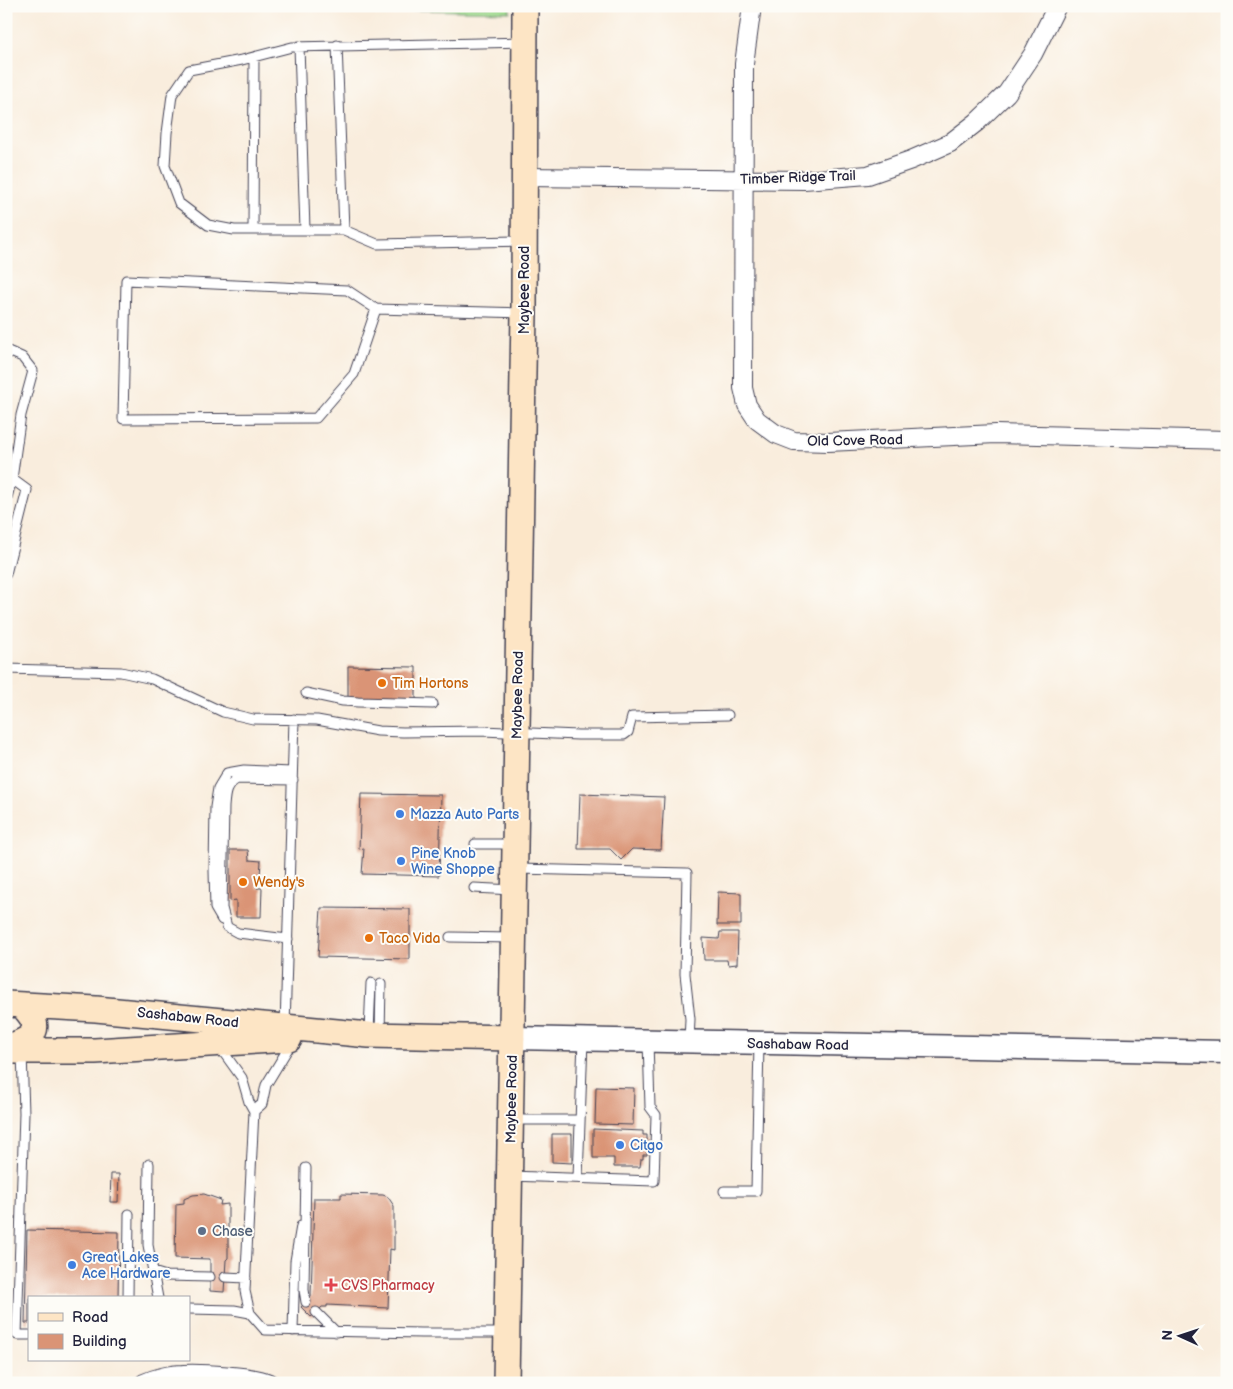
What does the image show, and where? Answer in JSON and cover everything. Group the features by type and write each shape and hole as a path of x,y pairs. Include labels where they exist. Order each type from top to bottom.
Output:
{"main road":[{"name":"Maybee Road","path":"506,1383 525,241 525,6"},
{"name":"Sashabaw Road","path":"14,1005 96,1008 290,1033 512,1038"},
{"path":"11,1050 27,1039 34,1030 34,1022 14,1005"},
{"name":"Sashabaw Road","path":"11,1050 95,1051 217,1044 290,1033"}],"street":[{"name":"Old Cove Road","path":"752,6 744,64 743,388 747,405 757,420 776,434 794,441 828,442 996,434 1227,440"},
{"name":"Timber Ridge Trail","path":"524,177 804,180 868,175 911,160 950,143 977,122 1007,93 1033,54 1057,6"},
{"name":"Sashabaw Road","path":"512,1038 1227,1052"},
{"path":"144,1383 182,1374 233,1376 264,1380 269,1383"}],"lane":[{"path":"524,42 299,46 189,70 172,95 165,166 179,203 208,225 234,230 344,230 377,244 525,241"},
{"path":"337,45 344,230"},
{"path":"299,46 305,230"},
{"path":"254,57 254,230"},
{"path":"376,309 354,374 316,418 123,418 126,280 347,290 376,309 524,313"},
{"path":"6,350 22,357 33,371 21,415 12,479 6,501"},
{"path":"6,574 8,557 27,490 12,479"},
{"path":"6,669 121,672 152,679 222,712 253,719 294,719 338,723 378,731 624,735 628,732 632,717 728,716"},
{"path":"306,693 343,701 433,704"},
{"path":"254,1111 262,1104 266,1085 290,1033 288,939 294,719"},
{"path":"288,939 238,933 227,927 222,908 225,792 230,783 237,779 292,776"},
{"path":"475,844 514,844"},
{"path":"474,888 514,879 687,873 685,974 690,1019 689,1042"},
{"path":"450,937 513,938"},
{"path":"374,1035 376,983"},
{"path":"578,1178 583,1040"},
{"path":"510,1176 654,1181 656,1115 650,1107 648,1041"},
{"path":"724,1191 756,1191 759,1043"},
{"path":"217,1044 242,1078 248,1102 254,1111 246,1291 250,1313 265,1330 507,1333"},
{"path":"11,1050 24,1113 17,1335 28,1335"},
{"path":"511,1120 580,1120"},
{"path":"149,1164 148,1245 158,1296"},
{"path":"306,1168 304,1290 306,1302"},
{"path":"293,1331 295,1261 305,1211"},
{"path":"128,1296 129,1214"},
{"path":"153,1272 166,1276 210,1277"},
{"path":"225,1277 246,1278"},
{"path":"190,1310 234,1310 250,1313"},
{"path":"316,1312 336,1332"}],"green space":[{"path":"201,6 510,6 510,12"}],"building":[{"name":"Tim Hortons","path":"348,666 416,667 416,699 348,699"},
{"path":"361,794 441,795 439,876 362,874 364,848 359,849"},
{"path":"580,794 664,797 661,850 632,849 621,860 610,849 578,849"},
{"name":"Wendy's","path":"230,850 248,850 249,860 261,861 260,876 257,877 257,888 262,888 261,917 236,917 236,900 230,901"},
{"path":"718,892 741,893 741,925 717,925"},
{"path":"321,908 410,909 410,959 318,957"},
{"path":"720,932 738,932 737,964 728,965 727,960 704,960 703,938 719,939"},
{"path":"596,1087 634,1088 633,1125 595,1124"},
{"name":"Citgo","path":"593,1129 643,1131 643,1135 647,1135 647,1155 643,1155 640,1167 614,1167 614,1158 593,1158"},
{"path":"552,1134 572,1134 572,1163 552,1162"},
{"path":"111,1174 119,1174 118,1202 110,1202"},
{"name":"Chase","path":"204,1194 221,1200 220,1205 228,1204 228,1258 226,1260 224,1292 210,1291 210,1259 175,1258 176,1204 184,1203 184,1199 193,1195"},
{"name":"CVS Pharmacy","path":"341,1194 383,1195 388,1197 394,1206 394,1250 390,1249 388,1308 327,1305 327,1307 322,1307 311,1317 301,1307 311,1296 314,1198 341,1198"},
{"name":"Great Lakes Ace Hardware","path":"27,1230 119,1232 118,1296 28,1296 28,1323 25,1323"}],"place":[{"name":"Tim Hortons","path":"382,683"},
{"name":"Mazza Auto Parts","path":"400,814"},
{"name":"Pine Knob Wine Shoppe","path":"401,861"},
{"name":"Wendy's","path":"243,882"},
{"name":"Taco Vida","path":"369,938"},
{"name":"Citgo","path":"620,1145"},
{"name":"Chase","path":"202,1231"},
{"name":"Great Lakes Ace Hardware","path":"72,1265"},
{"name":"CVS Pharmacy","path":"331,1285"}]}
